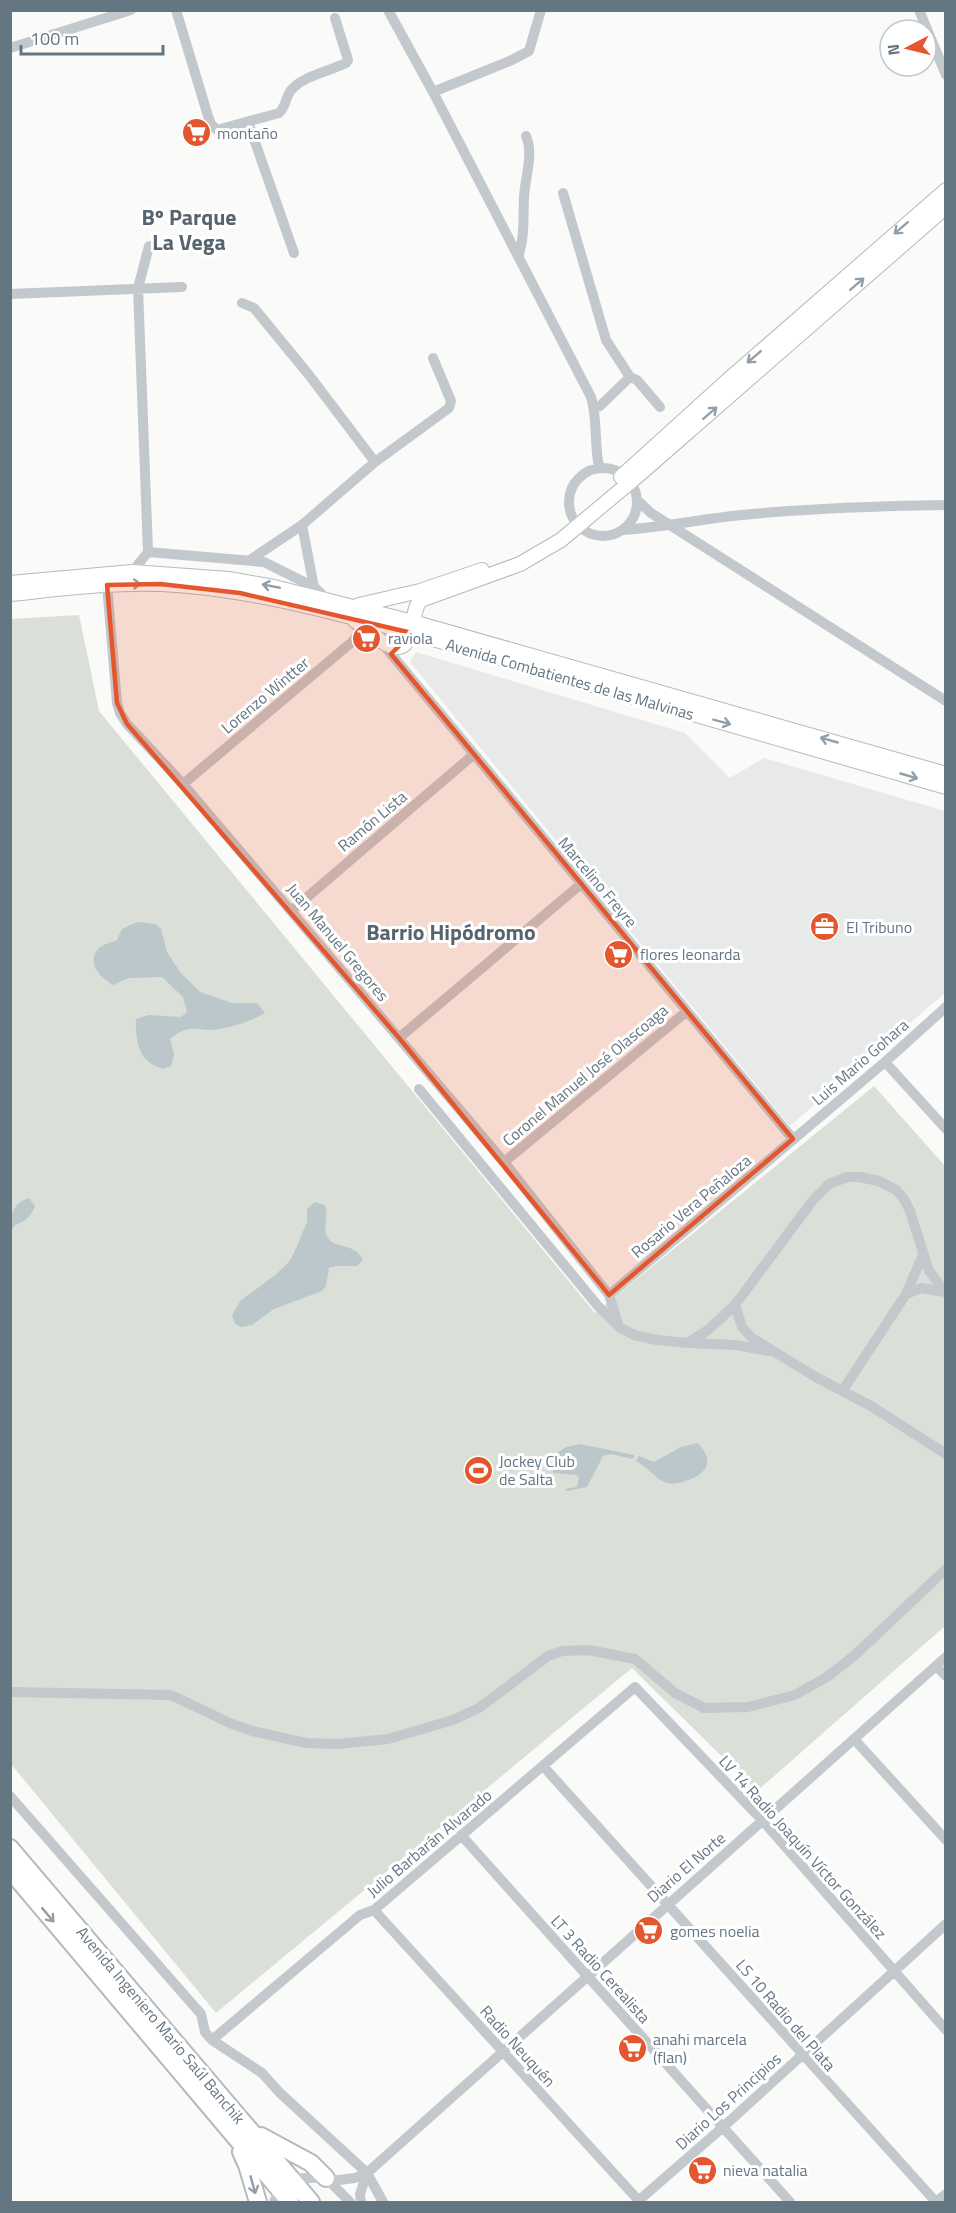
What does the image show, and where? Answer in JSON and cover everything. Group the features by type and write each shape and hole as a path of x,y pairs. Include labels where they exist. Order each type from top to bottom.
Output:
{"highway":[{"name":"Avenida Ingeniero Mario Saúl Banchik","path":"10,1848 238,2127 284,2194 311,2202"},
{"name":"Avenida Ingeniero Mario Saúl Banchik","path":"10,1870 238,2127"},
{"path":"238,2127 311,2163 328,2179"},
{"path":"238,2127 258,2202"}],"main road":[{"path":"628,478 727,381 945,190"},
{"path":"575,523 515,557 420,591 348,610 377,638 401,646 411,632 416,604 421,600 520,564 561,540 575,523 945,207"},
{"name":"Avenida Combatientes de las Malvinas","path":"10,583 132,572 229,579 328,599 348,610 411,632 945,787"},
{"name":"Avenida Combatientes de las Malvinas","path":"10,594 107,585 160,584 208,588 348,610"},
{"path":"381,601 406,606 409,609 411,632"},
{"name":"Avenida Combatientes de las Malvinas","path":"411,632 945,774"}],"street":[{"path":"10,48 131,10"},
{"path":"176,10 211,124 217,130 279,113 284,109 293,88 348,60 335,18"},
{"path":"390,10 395,25 433,92 591,397 599,467"},
{"path":"433,92 529,51 542,10"},
{"path":"919,10 945,75"},
{"path":"248,122 294,253"},
{"path":"518,257 524,232 524,195 530,149 526,136"},
{"path":"563,193 606,340 630,377 637,380 660,407"},
{"path":"132,572 148,552 138,288 149,246"},
{"path":"10,294 182,287"},
{"path":"242,303 254,308 309,375 375,462"},
{"path":"250,560 302,525 375,462 449,408 451,401 433,358"},
{"path":"594,408 600,406 630,377"},
{"path":"945,505 745,514 670,525 623,530 605,537 595,536 575,523 569,509 568,497 572,486 588,470 599,467 617,470 628,478 637,500 651,513 670,525 945,701"},
{"path":"623,530 631,522 636,511 637,500"},
{"path":"302,525 314,587"},
{"path":"148,552 264,562 314,587 328,599"},
{"name":"Juan Manuel Gregores","path":"107,585 117,703 127,724 183,784 504,1162 609,1295"},
{"name":"Lorenzo Wintter","path":"183,784 352,642 364,627"},
{"path":"404,670 403,652 411,632"},
{"name":"Marcelino Freyre","path":"377,638 793,1139"},
{"name":"Ramón Lista","path":"291,911 473,755"},
{"path":"399,1038 581,884"},
{"name":"Luis Mario Gohara","path":"793,1139 885,1062 945,1007"},
{"name":"Coronel Manuel José Olascoaga","path":"504,1162 686,1011"},
{"path":"885,1062 945,1128"},
{"path":"419,1089 598,1306 619,1327 634,1335 657,1340 736,1345 777,1353"},
{"name":"Rosario Vera Peñaloza","path":"609,1295 793,1139"},
{"path":"688,1343 700,1336 735,1305 813,1200 830,1184 847,1177 879,1181 896,1190 910,1211 923,1255 935,1281 945,1293"},
{"path":"843,1390 906,1294 923,1255"},
{"path":"906,1294 921,1287 945,1293"},
{"path":"609,1295 619,1327"},
{"path":"735,1305 738,1318 746,1332 814,1376 843,1390 945,1454"},
{"path":"10,1692 171,1695 252,1731 306,1743 337,1744 387,1738 453,1720 479,1708 548,1656 562,1652 588,1650 635,1659 675,1693 704,1708 748,1707 795,1695 827,1677 855,1655 945,1569"},
{"name":"Diario El Norte","path":"367,2173 945,1657"},
{"path":"936,1666 945,1676"},
{"name":"Julio Barbarán Alvarado","path":"212,2040 360,1915 374,1910 635,1687"},
{"name":"LV 14 Radio Joaquín Víctor González","path":"635,1687 762,1820 945,2030"},
{"path":"854,1739 945,1840"},
{"name":"LS 10 Radio del Plata","path":"543,1766 668,1903 801,2055 936,2202"},
{"path":"10,1796 201,2014 205,2032 212,2040 262,2073 279,2092 367,2173 383,2202"},
{"name":"LT 3 Radio Cerealista","path":"462,1835 790,2202"},
{"name":"Radio Neuquén","path":"374,1910 639,2202"},
{"name":"Diario Los Principios","path":"639,2202 945,1924"},
{"path":"284,2194 305,2177 355,2178 367,2173"},
{"path":"362,2202 360,2194 367,2173"},
{"path":"328,2179 350,2202"},
{"path":"936,2202 945,2194"}],"highlighted area":[{"path":"160,584 240,593 412,633 391,654 793,1139 609,1295 399,1038 127,724 117,703 107,585"}],"shaded area":[{"name":"Jockey Club de Salta","path":"79,615 99,711 595,1313 874,1086 945,1166 945,1626 757,1791 632,1668 216,2013 11,1764 11,619"},
{"path":"416,652 685,733 730,778 764,758 945,811 945,993 790,1126 410,662"},
{"path":"137,922 156,924 161,929 167,952 180,972 200,992 232,1003 257,1003 265,1013 226,1028 184,1030 170,1039 174,1054 171,1066 163,1069 150,1063 139,1048 136,1019 148,1015 181,1017 187,1012 183,997 162,977 129,978 113,985 100,974 94,964 95,954 99,948 117,940 122,929"},
{"path":"29,1198 35,1206 34,1209 28,1218 15,1225 11,1231 11,1220 16,1206"},
{"path":"315,1202 325,1205 328,1238 335,1244 355,1251 363,1260 357,1266 329,1268 326,1286 322,1291 274,1309 252,1325 241,1327 235,1324 232,1316 240,1301 288,1263 307,1222 307,1209"},
{"path":"698,1443 704,1450 707,1464 696,1477 684,1482 667,1483 636,1461 639,1456 654,1462 681,1447"},
{"path":"580,1444 634,1455 633,1459 611,1454 603,1456 587,1487 567,1491 565,1489 577,1487 579,1478 577,1475 553,1473 555,1454 566,1447"}],"place":[{"name":"montaño","path":"196,133"},
{"name":"raviola","path":"367,638"},
{"name":"El Tribuno","path":"825,927"},
{"name":"flores leonarda","path":"619,954"},
{"name":"Jockey Club de Salta","path":"478,1470"},
{"name":"gomes noelia","path":"649,1931"},
{"name":"anahi marcela (flan)","path":"632,2048"},
{"name":"nieva natalia","path":"702,2170"}],"district":[{"name":"Bº Parque La Vega","path":"189,230"},
{"name":"Barrio Hipódromo","path":"451,932"}]}
